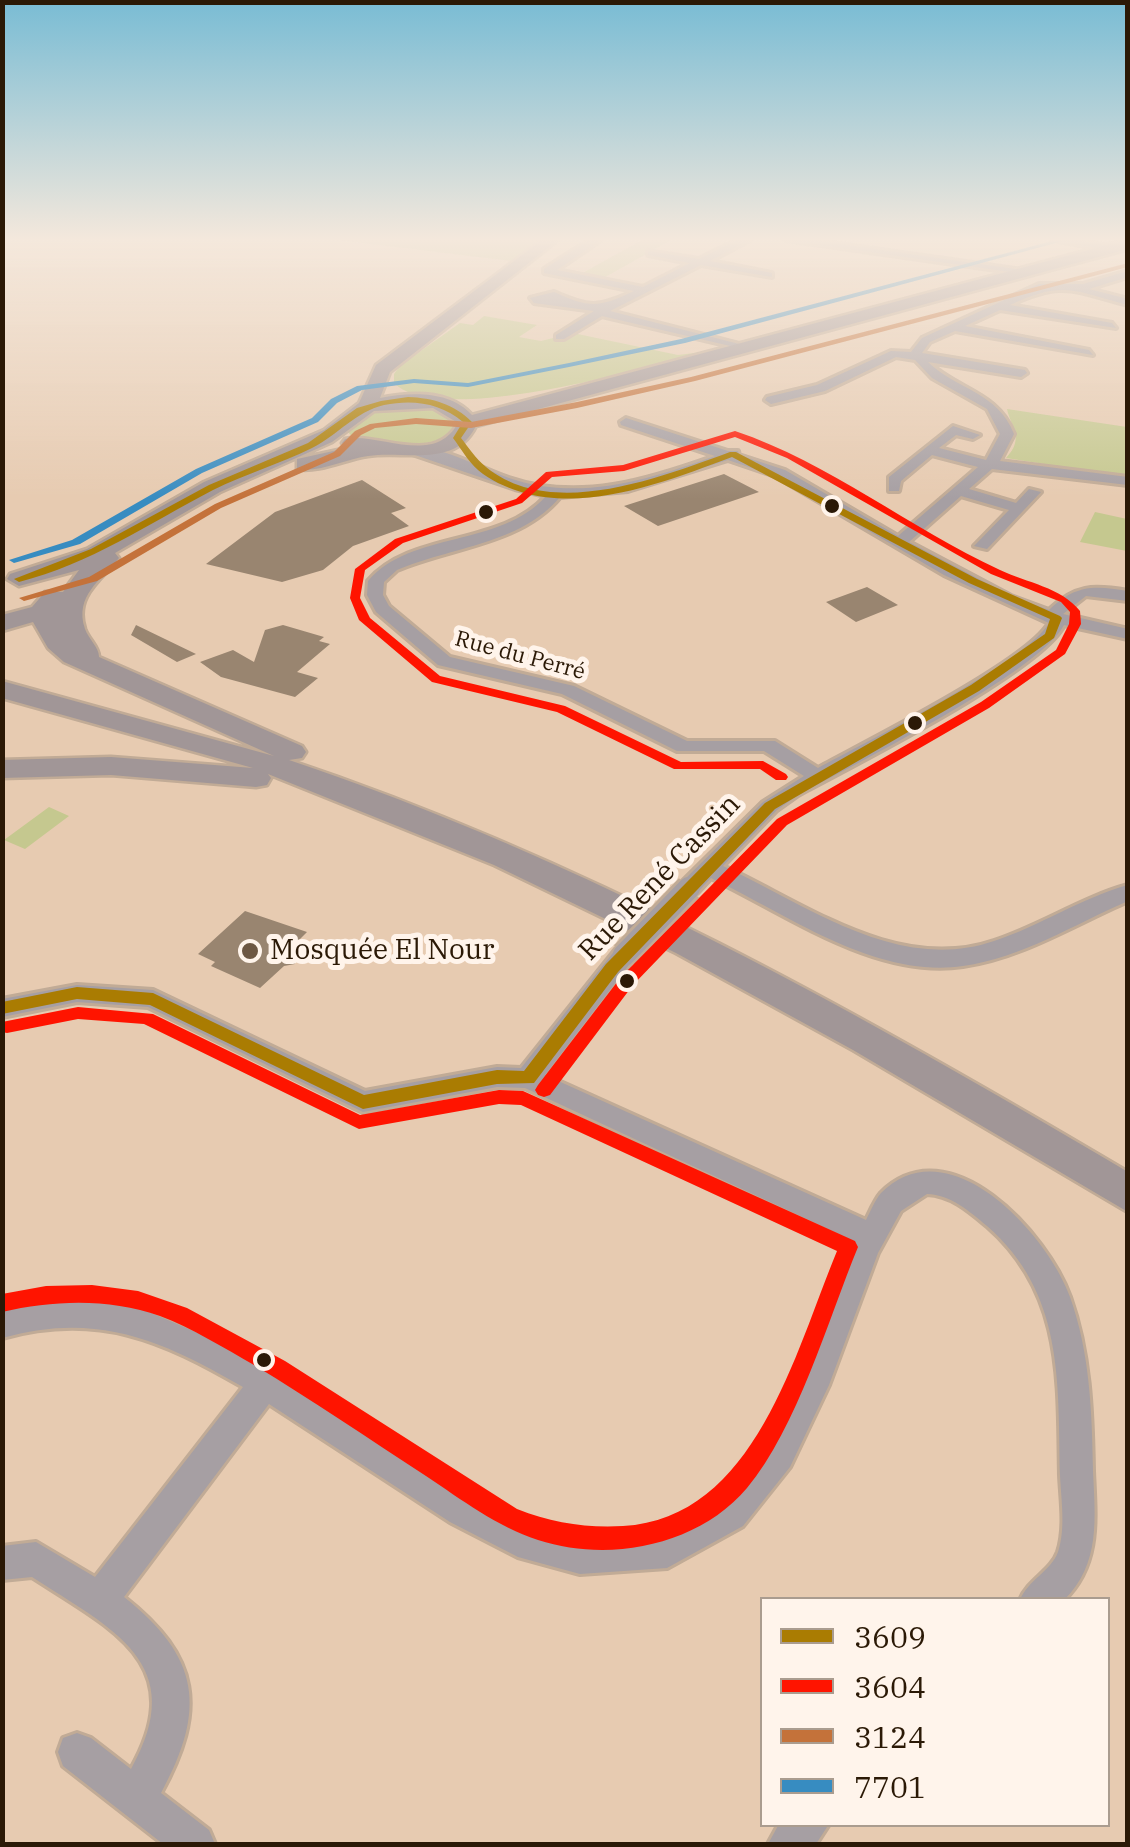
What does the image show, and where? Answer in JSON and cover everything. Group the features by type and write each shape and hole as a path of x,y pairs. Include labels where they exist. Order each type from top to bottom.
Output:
{"main road":[{"path":"368,407 379,374 438,326"},
{"path":"105,670 75,640 67,621 67,606 97,565 142,530 256,480 371,449 416,450 463,430 687,360 815,326"},
{"path":"400,355 388,381 393,390 415,401"},
{"path":"2,623 47,602 63,578 84,561 209,488 340,428 346,417 368,407 415,401 450,406 511,398 687,360"},
{"path":"450,406 463,430"},
{"path":"340,428 348,441 371,449"},
{"path":"11,581 84,561"},
{"path":"11,581 44,583 63,648 344,778 605,890 970,1082 1128,1176"},
{"path":"2,675 185,724 344,778"},
{"path":"2,690 271,764 414,817 629,915 802,1003 1128,1194"},
{"path":"2,770 111,766 218,773 322,791 414,817"}],"street":[{"path":"560,337 576,326"},
{"path":"664,326 740,346"},
{"path":"916,354 926,340 954,327 1089,353"},
{"path":"771,400 820,388 895,354 916,354 1021,373"},
{"path":"900,542 960,491 1006,442 1002,417 983,399 930,372 916,354"},
{"path":"626,422 780,472 986,590 1056,618 1128,634"},
{"path":"463,430 485,471"},
{"path":"894,488 894,480 954,430 973,435"},
{"path":"416,450 522,487 556,492 628,488 734,454"},
{"path":"930,450 1128,480"},
{"path":"960,491 1019,508"},
{"name":"Rue du Perré","path":"556,492 544,509 517,523 391,568 376,581 375,595 382,610 444,662 462,669 568,690 684,746 768,746 818,776"},
{"path":"982,546 1034,492"},
{"name":"Rue René Cassin","path":"528,1078 624,955 770,806 975,688 1050,636 1055,612 1079,589 1128,596"},
{"path":"708,868 868,943 915,957 961,959 1012,944 1128,892"},
{"path":"2,1008 67,993 124,993 153,1000 363,1102 497,1077 528,1078 874,1236"},
{"path":"2,1324 36,1314 106,1314 170,1332 264,1385 504,1537 574,1556 626,1561 700,1539 751,1498 779,1460 874,1236 899,1191 921,1182 953,1186 996,1215 1035,1252 1063,1313 1076,1386 1078,1514 1070,1568 1041,1597"},
{"path":"99,1601 264,1385"},
{"path":"2,1562 36,1559 99,1601 158,1648 176,1696 164,1756 136,1799"},
{"path":"77,1752 195,1844"}],"green space":[{"path":"456,326 535,326 519,337 541,341 573,333 678,355 717,350 549,389 455,399 418,395 394,383 394,374 408,354 415,355"},
{"path":"429,404 461,423 454,435 398,447 368,444 347,431 371,408"},
{"path":"1007,409 1127,427 1127,477 1006,458 1016,439"},
{"path":"1095,512 1127,519 1127,551 1080,542"},
{"path":"49,807 69,816 25,849 4,840"}],"building":[{"path":"724,474 759,492 658,526 624,506"},
{"path":"362,480 406,508 391,513 409,526 353,546 323,570 282,582 206,564 275,512"},
{"path":"867,587 898,605 856,622 826,602"},
{"path":"136,625 196,654 177,662 131,635"},
{"path":"283,625 324,637 319,641 330,644 297,672 318,678 295,697 221,677 200,662 233,650 254,662 265,630"},
{"name":"Mosquée El Nour","path":"245,911 307,932 294,945 302,948 293,957 295,964 284,966 260,988 211,966 215,962 198,954"}],"transit line":[{"name":"7701","path":"14,560 76,542 199,471 315,420 334,401 360,388 414,381 468,385 738,326"},
{"name":"3124","path":"24,598 93,579 218,506 337,454 358,433 373,426 416,421 471,425 577,405 894,326"},
{"name":"3609","path":"19,579 95,552 212,487 311,445 360,410 381,403 421,400 458,413 468,422 457,438 483,469 517,487 547,494 610,492 733,454"},
{"name":"3604","path":"544,1090 627,981 782,822 985,705 1061,652 1075,624 1075,611 1065,600 995,572 790,456 735,434 624,468 549,474 519,501 399,541 360,569 355,598 365,620 436,679 561,709 679,766 763,765 781,777"},
{"name":"3609","path":"733,454 973,581 1056,618"},
{"name":"3609","path":"528,1078 612,968 770,806 975,688 1050,636 1056,618"},
{"name":"3609","path":"2,1008 77,993 153,999 363,1102 497,1077 528,1078"},
{"name":"3604","path":"2,1303 69,1293 115,1296 159,1307 278,1368 510,1517 569,1536 632,1537 691,1519 717,1502 739,1480 772,1429 848,1247 523,1098 499,1097 359,1122 147,1018 78,1013 7,1027"}],"place":[{"name":"Mosquée El Nour","path":"250,951"}]}
